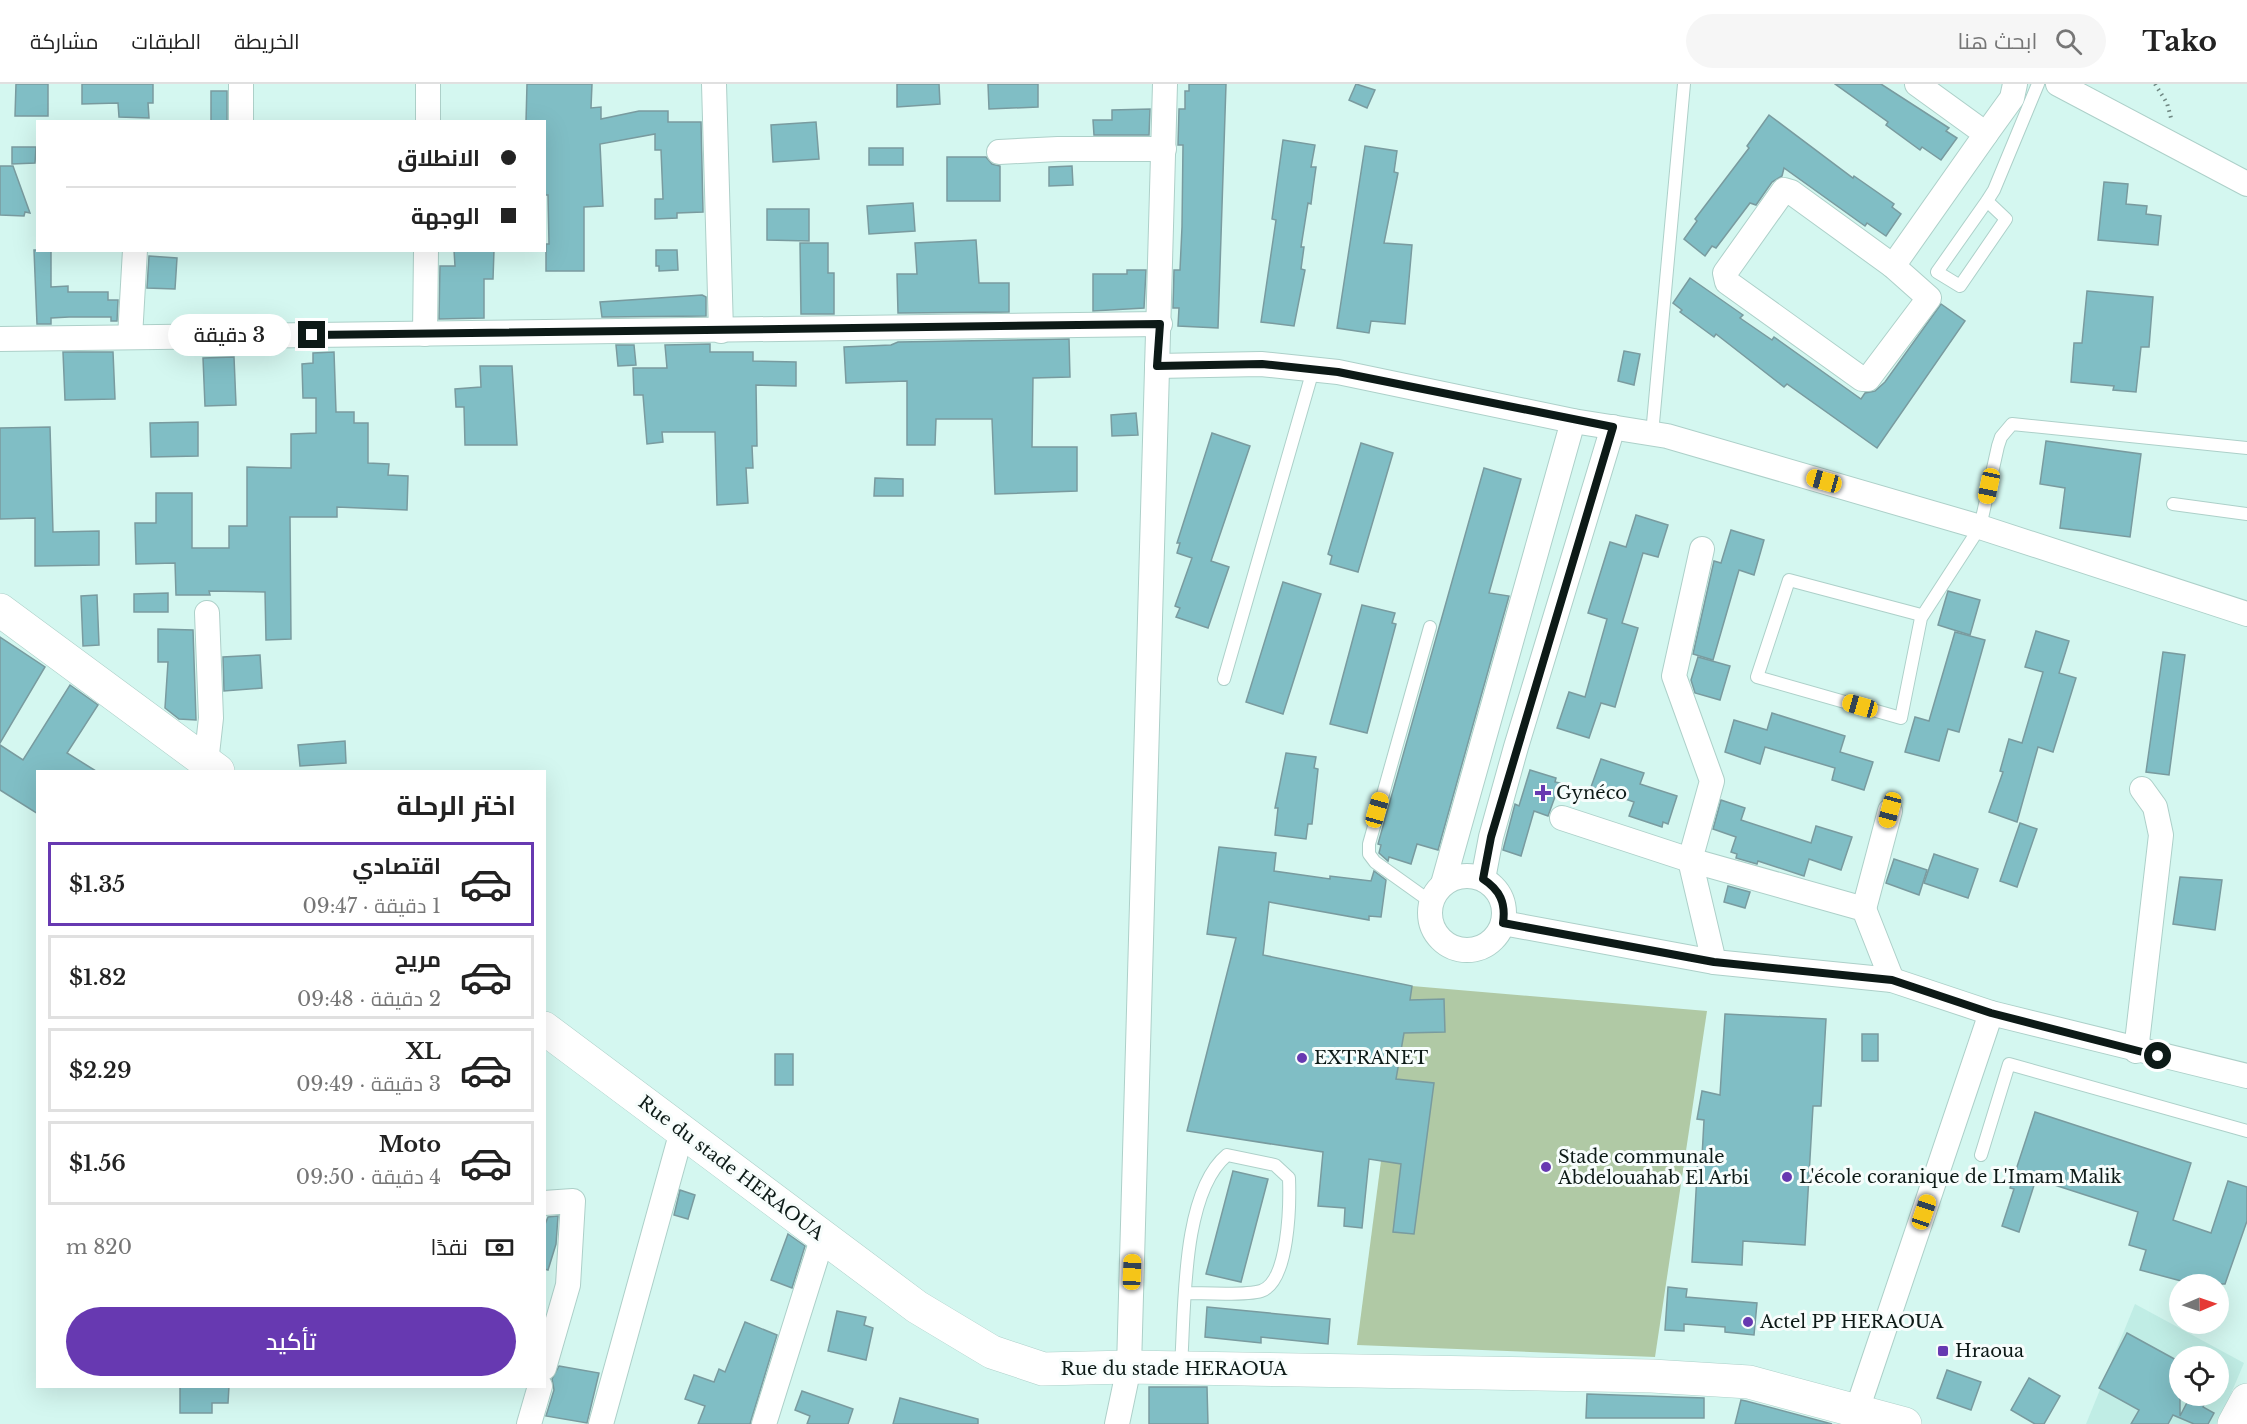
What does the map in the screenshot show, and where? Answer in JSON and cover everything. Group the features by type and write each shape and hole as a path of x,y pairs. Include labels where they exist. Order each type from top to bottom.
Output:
{"street":[{"path":"241,84 241,120"},
{"path":"428,84 428,120"},
{"path":"714,84 721,331"},
{"path":"1117,1424 1129,1367 1165,84"},
{"path":"1917,84 1986,134"},
{"path":"1893,266 2012,98 2015,84"},
{"path":"2058,84 2247,184"},
{"path":"999,152 1058,148 1164,149"},
{"path":"1784,190 1893,266 1928,295 1929,301 1865,380 1727,282 1725,276 1784,190"},
{"path":"130,337 135,252"},
{"path":"425,334 426,252"},
{"path":"0,339 1160,324"},
{"path":"1157,366 1262,364 1338,372 1573,421 1652,434 1980,527 2247,614"},
{"path":"1437,893 1462,876 1483,879 1498,892 1503,902 1503,923 1492,941 1472,950 1462,950 1443,941 1431,923 1437,893 1573,421"},
{"path":"1483,879 1516,747 1613,427"},
{"path":"1702,549 1674,676 1712,781 1690,860 1714,962"},
{"path":"0,610 212,767"},
{"path":"207,614 212,767"},
{"path":"2136,1051 2161,835 2155,807 2142,789"},
{"path":"1890,810 1864,909 1892,980"},
{"path":"1562,818 1690,860 1864,909"},
{"path":"1503,923 1714,962 1892,980 1991,1013 2247,1077"},
{"path":"1838,1412 1991,1013"},
{"name":"Rue du stade HERAOUA","path":"546,1029 917,1307 992,1352 1043,1369 1129,1367 1652,1376 1749,1382 1838,1412 1905,1424"},
{"path":"601,1424 682,1131"},
{"path":"546,1203 573,1200 568,1285 546,1361"},
{"path":"764,1424 823,1236"},
{"path":"529,1424 539,1388"},
{"path":"2234,1424 2247,1400"}],"lane":[{"path":"1652,434 1684,84"},
{"path":"1987,201 2006,219 1960,286 1937,272 1994,190 2038,84"},
{"path":"1224,679 1313,370"},
{"path":"1921,615 1789,580 1757,677 1901,718 1921,618 1980,527 1998,446 2001,437 2012,424 2247,448"},
{"path":"2173,504 2247,514"},
{"path":"1430,627 1369,844 1369,854 1375,862 1437,893"},
{"path":"1980,1155 2009,1064 2247,1131"},
{"path":"1180,1368 1190,1235 1205,1182 1216,1164 1227,1155 1275,1165 1288,1178 1291,1206 1281,1264 1274,1283 1260,1292 1186,1293"}],"path":[{"path":"2155,84 2167,103 2177,147"}],"shaded area":[{"path":"2135,1304 2169,1322 2169,1334 2190,1334 2213,1346 2169,1346 2169,1406 2226,1406 2218,1424 2086,1424"},
{"path":"2229,1355 2244,1363 2229,1398"}],"green space":[{"name":"Stade communale Abdelouahab El Arbi","path":"1412,986 1707,1011 1655,1357 1357,1345 1381,1161"}],"building":[{"path":"16,84 48,84 48,116 15,116"},
{"path":"82,84 153,84 153,103 148,103 149,118 119,117 118,103 82,104"},
{"path":"527,84 592,84 591,108 601,107 601,119 639,111 668,111 668,122 701,122 703,212 677,213 677,218 655,219 655,199 663,199 661,150 655,150 655,134 600,144 603,206 584,207 584,271 546,271 546,244 549,244 548,195 546,195 546,120 526,120"},
{"path":"897,84 939,84 940,104 897,107"},
{"path":"988,84 1038,84 1038,107 989,109"},
{"path":"1189,84 1226,84 1218,328 1178,326 1179,308 1173,308 1174,270 1180,270 1182,227 1183,145 1178,145 1179,109 1185,109 1185,91 1189,91"},
{"path":"1356,84 1375,90 1367,108 1349,100"},
{"path":"1835,84 1881,84 1949,128 1946,131 1957,138 1941,160 1922,147 1920,150 1886,125 1888,122"},
{"path":"211,91 227,91 227,120 211,120"},
{"path":"1150,109 1149,135 1094,135 1093,120 1112,120 1112,110"},
{"path":"1769,115 1853,178 1854,176 1894,204 1892,207 1901,214 1886,236 1867,223 1865,226 1784,168 1782,176 1772,182 1756,205 1750,203 1716,248 1712,246 1705,256 1684,239 1697,221 1695,219 1749,148 1747,146"},
{"path":"816,122 819,159 773,162 771,125"},
{"path":"1283,140 1315,145 1311,167 1316,167 1311,204 1308,203 1301,247 1304,247 1301,269 1305,270 1294,326 1261,322 1276,220 1272,219"},
{"path":"1365,146 1397,151 1394,172 1398,173 1384,243 1412,245 1405,324 1371,321 1369,333 1337,328"},
{"path":"12,147 36,147 35,163 12,164"},
{"path":"869,148 903,148 903,165 869,165"},
{"path":"947,157 986,157 992,164 1000,166 1000,201 947,201"},
{"path":"0,166 13,166 30,213 25,212 24,216 0,215"},
{"path":"1072,166 1073,185 1049,186 1049,167"},
{"path":"2104,182 2128,184 2126,204 2147,206 2146,214 2161,216 2158,245 2098,240"},
{"path":"913,203 915,231 869,234 867,206"},
{"path":"767,209 809,209 809,241 767,240"},
{"path":"976,240 979,283 1009,283 1009,312 898,313 897,274 917,274 915,243"},
{"path":"800,243 828,243 828,273 834,273 834,314 801,314"},
{"path":"34,250 51,252 51,287 68,286 68,292 108,292 108,300 118,300 117,321 111,321 111,317 69,317 51,318 51,324 37,324"},
{"path":"656,250 677,250 678,270 659,271 659,266 656,266"},
{"path":"454,252 494,252 493,279 484,279 484,318 439,319 440,266 455,266"},
{"path":"149,256 177,258 175,289 147,288"},
{"path":"1127,270 1146,270 1144,308 1093,311 1093,274 1127,274"},
{"path":"1690,278 1743,315 1740,318 1772,340 1774,337 1861,399 1865,393 1875,391 1885,382 1941,304 1965,321 1877,448 1787,384 1784,387 1716,334 1714,337 1680,312 1682,310 1673,303"},
{"path":"2087,291 2153,297 2149,347 2141,347 2136,392 2113,390 2114,386 2071,382 2074,343 2082,343"},
{"path":"702,295 706,297 706,316 602,317 600,302"},
{"path":"1069,339 1070,377 1033,378 1032,447 1077,447 1077,491 995,494 992,419 936,419 935,445 907,445 907,381 846,383 844,347 891,345 898,342"},
{"path":"710,344 710,352 753,352 753,361 796,362 796,386 756,385 757,446 752,446 753,468 746,468 748,503 717,505 715,432 662,432 663,442 647,444 643,395 634,395 633,368 667,368 665,345"},
{"path":"616,345 634,345 636,365 618,366"},
{"path":"1624,351 1640,354 1634,385 1618,381"},
{"path":"63,352 113,352 115,399 65,400"},
{"path":"334,352 336,412 354,412 354,423 368,423 368,463 389,464 388,475 408,476 407,510 337,507 337,517 290,517 291,639 266,640 265,592 209,591 210,595 176,595 175,563 136,564 135,523 156,523 156,493 192,493 192,548 229,548 229,526 247,526 247,467 291,468 291,434 316,433 316,398 303,398 302,364 313,363 313,353"},
{"path":"234,357 236,405 205,406 203,358"},
{"path":"480,366 512,366 517,445 465,445 464,407 456,407 455,389 481,387"},
{"path":"1136,413 1138,435 1112,436 1111,415"},
{"path":"198,422 198,456 151,457 150,423"},
{"path":"50,427 53,532 99,531 99,565 35,566 35,518 0,519 0,428"},
{"path":"1212,433 1250,446 1211,561 1229,567 1208,628 1176,617 1180,608 1175,606 1192,558 1177,553 1180,543 1177,543"},
{"path":"2046,441 2141,454 2130,537 2060,528 2065,488 2040,484"},
{"path":"1361,443 1393,453 1358,572 1330,564 1332,556 1328,554"},
{"path":"1484,468 1521,479 1489,593 1509,596 1438,850 1417,844 1411,864 1389,857 1388,861 1379,853 1381,845 1378,844"},
{"path":"875,478 903,479 903,496 874,496"},
{"path":"1636,515 1668,525 1658,557 1643,553 1622,623 1638,628 1615,707 1601,703 1589,738 1557,728 1569,692 1585,697 1607,619 1588,613 1610,542 1626,547"},
{"path":"1731,530 1764,540 1754,575 1739,570 1713,660 1693,654 1714,561 1721,563"},
{"path":"1283,582 1321,594 1283,714 1246,702"},
{"path":"1948,591 1980,600 1970,635 1938,625"},
{"path":"168,593 168,612 134,612 134,594"},
{"path":"97,595 99,645 83,646 81,596"},
{"path":"1362,605 1395,613 1392,623 1396,624 1367,733 1330,724"},
{"path":"158,629 193,630 196,720 179,719 165,708 168,662 158,662"},
{"path":"2036,631 2069,641 2059,673 2076,678 2053,752 2038,747 2017,822 1989,812 2003,772 2000,771 2009,739 2022,743 2043,672 2025,667"},
{"path":"1955,632 1985,640 1959,732 1948,729 1939,761 1905,752 1915,717 1929,721"},
{"path":"0,637 45,667 0,743"},
{"path":"2163,652 2185,655 2169,775 2146,772"},
{"path":"260,655 262,688 224,691 223,657"},
{"path":"1698,657 1730,666 1720,700 1695,693 1691,680"},
{"path":"70,685 98,705 67,753 94,770 36,770 36,813 0,790 0,745 23,760"},
{"path":"1772,713 1845,736 1840,752 1873,762 1864,790 1832,780 1835,768 1765,747 1760,764 1725,752 1734,720 1767,730"},
{"path":"345,741 346,763 300,766 298,745"},
{"path":"1286,753 1316,757 1314,768 1318,769 1312,824 1308,824 1306,839 1275,835 1278,808 1275,808"},
{"path":"1601,759 1644,773 1640,784 1677,796 1668,824 1663,822 1662,827 1629,816 1634,802 1591,787"},
{"path":"1530,770 1556,778 1555,782 1560,783 1548,816 1534,811 1521,856 1503,850 1515,804 1519,806"},
{"path":"1721,800 1745,808 1741,820 1811,843 1816,826 1852,837 1841,870 1809,859 1804,876 1758,861 1757,864 1736,858 1737,854 1731,852 1736,837 1713,829"},
{"path":"2020,823 2037,829 2017,887 2000,881"},
{"name":"EXTRANET","path":"1219,847 1276,853 1274,871 1330,879 1330,876 1371,881 1374,871 1386,880 1381,917 1369,916 1369,920 1269,902 1263,955 1412,986 1410,1000 1444,999 1445,1032 1404,1033 1396,1079 1434,1083 1414,1234 1393,1232 1401,1164 1369,1159 1362,1228 1344,1226 1345,1208 1318,1206 1323,1152 1187,1131 1236,938 1207,934"},
{"path":"1934,854 1978,869 1968,898 1924,883"},
{"path":"1894,859 1927,870 1919,895 1886,883"},
{"path":"2180,877 2222,880 2215,930 2173,924"},
{"path":"1728,886 1750,892 1745,908 1724,902"},
{"path":"1725,1014 1826,1019 1821,1106 1813,1106 1805,1245 1743,1241 1742,1265 1692,1262 1698,1157 1702,1157 1704,1120 1697,1119 1702,1091 1720,1095"},
{"path":"1862,1034 1878,1034 1878,1061 1862,1061"},
{"path":"775,1054 793,1054 793,1085 775,1085"},
{"path":"2035,1112 2191,1163 2173,1220 2211,1233 2228,1181 2247,1187 2247,1221 2228,1274 2169,1274 2169,1278 2140,1270 2146,1250 2129,1245 2138,1212 2036,1179 2019,1232 2002,1226 2014,1189 2010,1188"},
{"path":"1233,1171 1268,1179 1241,1282 1206,1274"},
{"path":"680,1190 695,1195 688,1219 674,1215"},
{"path":"558,1216 556,1244 548,1270 546,1270 546,1222 548,1217"},
{"path":"788,1234 805,1246 792,1288 771,1280"},
{"path":"1668,1287 1687,1289 1686,1297 1757,1303 1754,1335 1725,1332 1725,1327 1684,1324 1684,1331 1665,1330"},
{"path":"1207,1307 1330,1319 1328,1344 1261,1337 1261,1343 1205,1337"},
{"path":"837,1311 866,1317 864,1325 873,1328 866,1360 828,1351"},
{"path":"745,1322 777,1335 750,1424 698,1424 705,1406 685,1399 694,1375 714,1382 719,1369 725,1372"},
{"path":"2127,1333 2169,1356 2169,1406 2180,1406 2180,1416 2185,1406 2204,1406 2214,1413 2208,1424 2194,1424 2173,1415 2168,1424 2131,1424 2139,1410 2099,1388"},
{"path":"559,1366 599,1373 587,1423 546,1416 554,1390 552,1379"},
{"path":"1947,1370 1981,1382 1971,1410 1937,1398"},
{"path":"2029,1378 2060,1396 2044,1424 2035,1424 2011,1410"},
{"path":"1149,1387 1207,1387 1208,1424 1149,1424"},
{"path":"180,1388 229,1388 228,1403 212,1403 212,1413 180,1413"},
{"path":"802,1391 853,1409 848,1424 807,1424 810,1416 795,1410"},
{"path":"1587,1394 1704,1398 1704,1418 1586,1418"},
{"path":"900,1398 978,1419 978,1424 893,1424"},
{"path":"1741,1400 1746,1401 1832,1424 1735,1424"}],"place":[{"name":"Gynéco","path":"1543,793"},
{"name":"EXTRANET","path":"1302,1058"},
{"name":"Stade communale Abdelouahab El Arbi","path":"1546,1167"},
{"name":"L'école coranique de L'Imam Malik","path":"1787,1177"},
{"name":"Actel PP HERAOUA","path":"1748,1322"},
{"name":"Hraoua","path":"1943,1351"}],"route":[{"path":"312,335 1160,324 1157,366 1262,364 1338,372 1573,421 1613,427 1491,837 1483,879 1498,892 1503,902 1503,923 1714,962 1892,980 1991,1013 2158,1056"}]}
